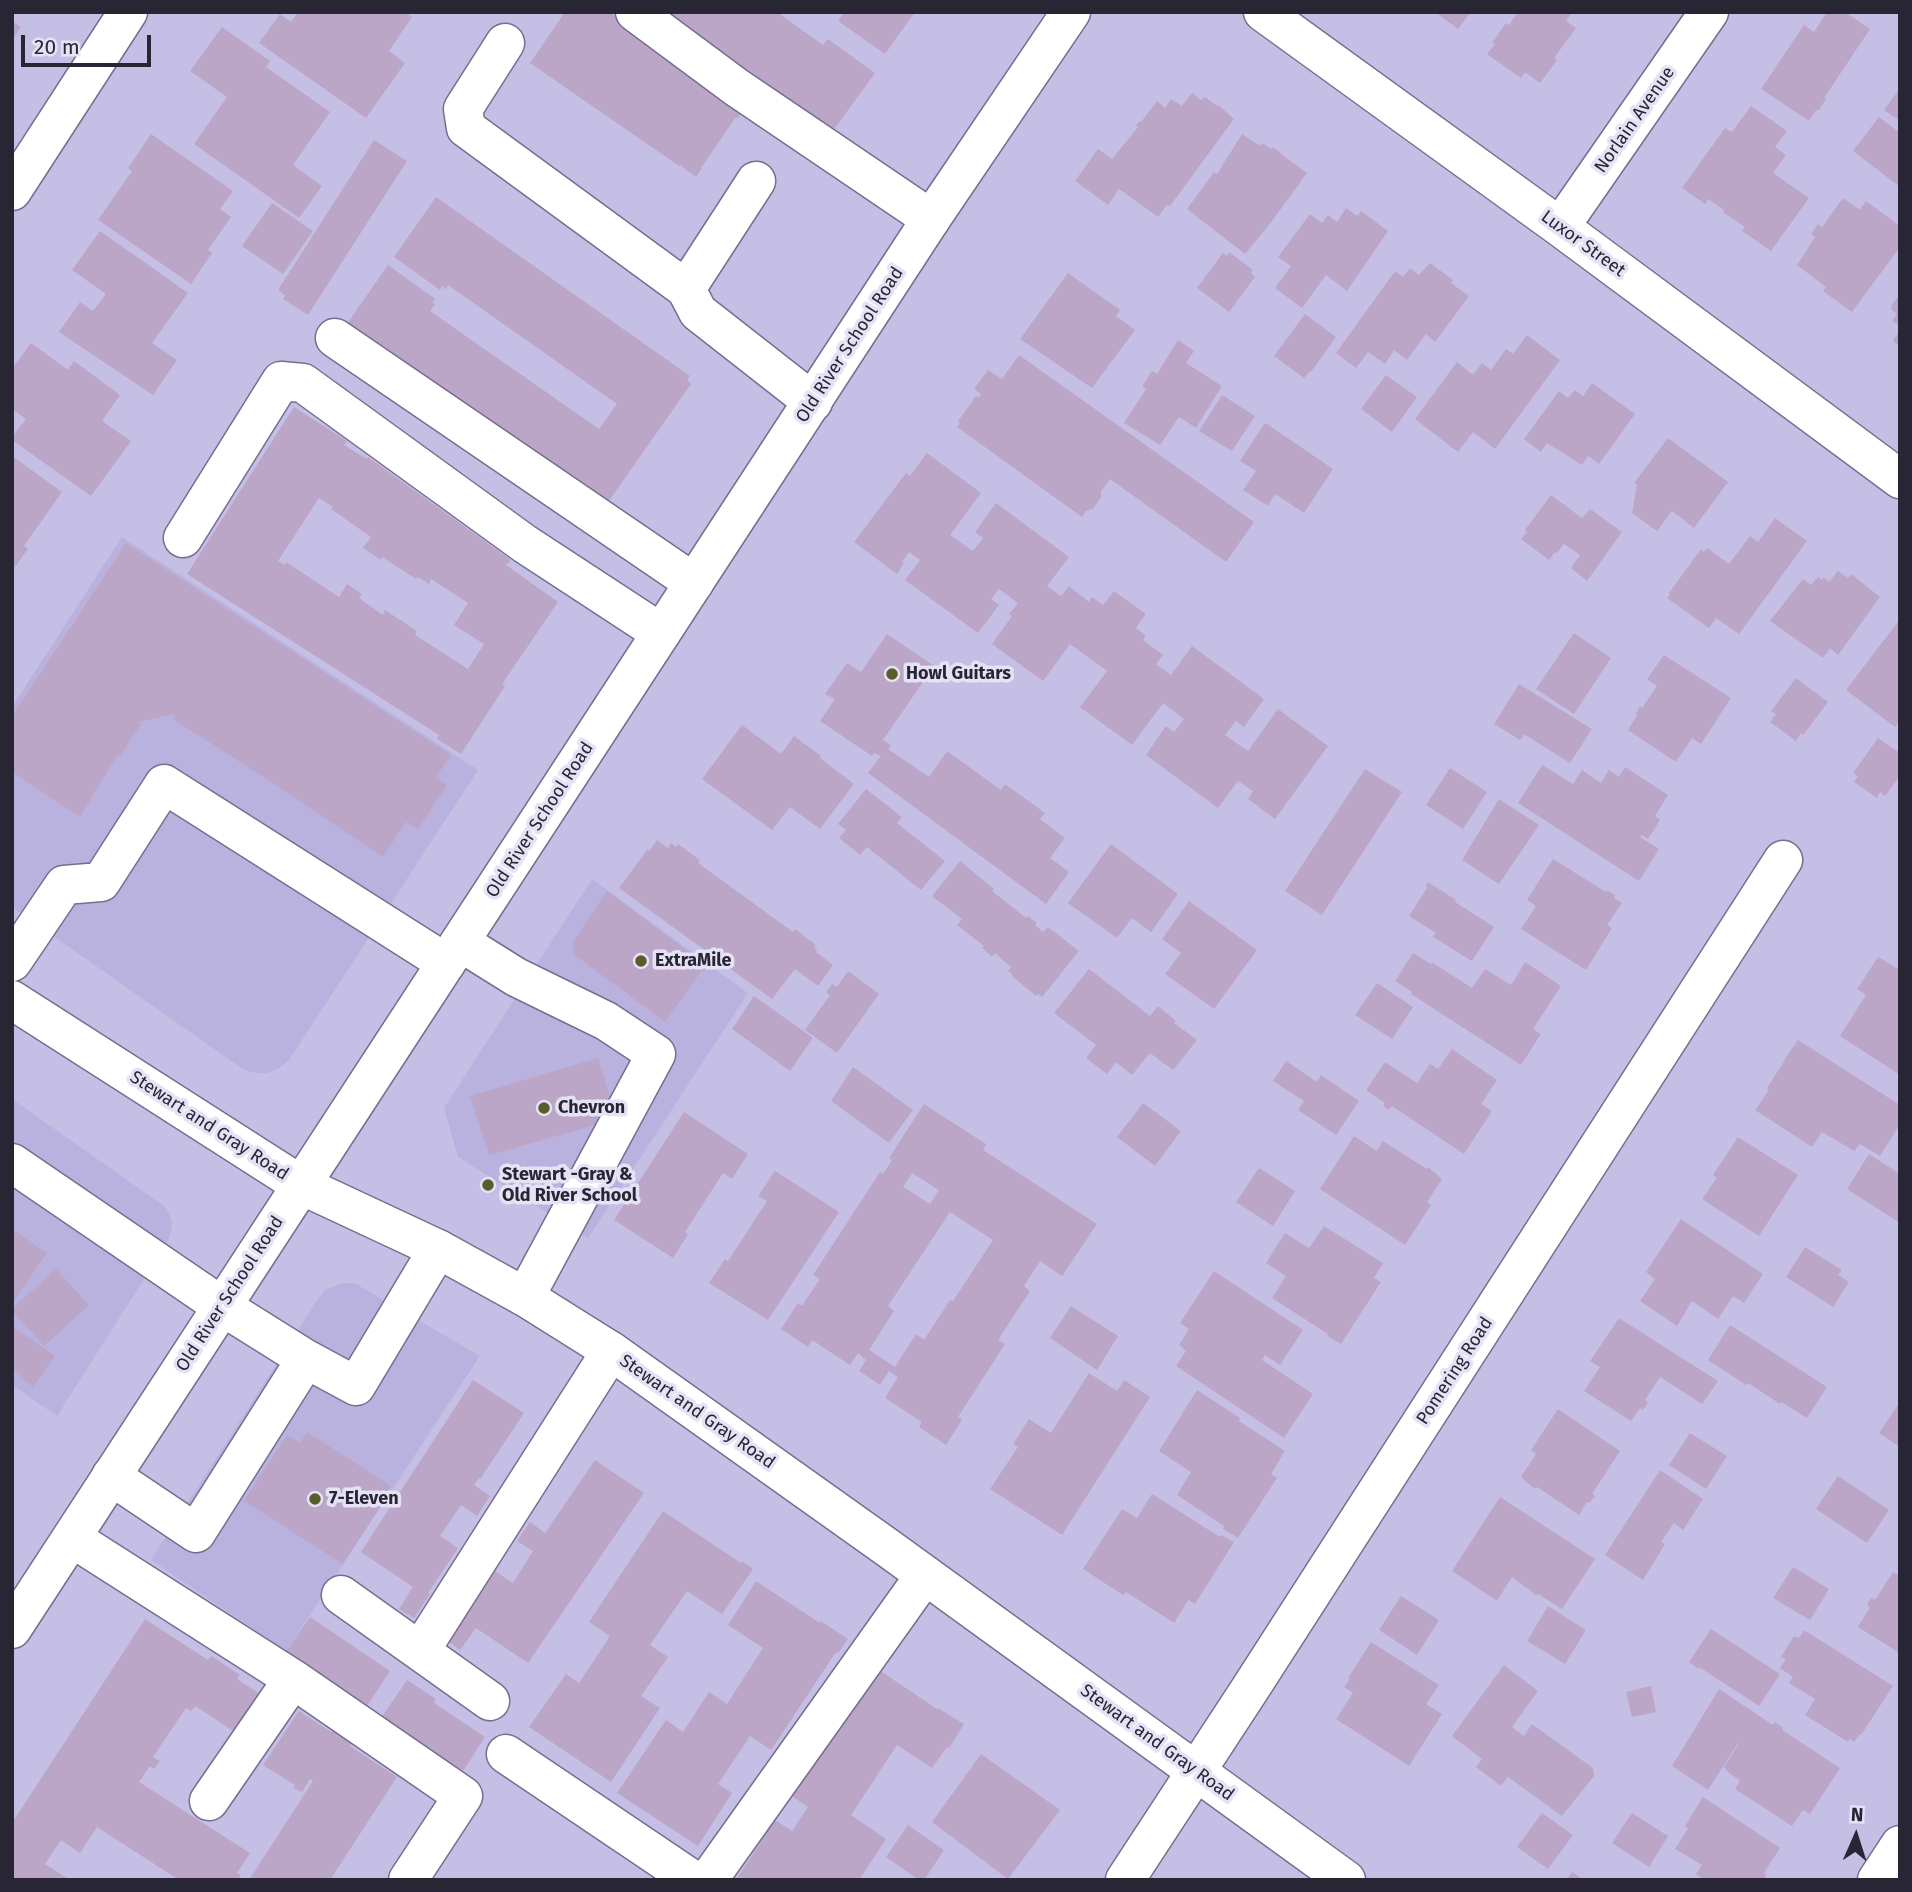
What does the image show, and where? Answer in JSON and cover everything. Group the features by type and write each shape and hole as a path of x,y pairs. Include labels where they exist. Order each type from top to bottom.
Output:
{"main road":[{"path":"12,191 128,12"},
{"path":"635,12 736,87 931,219"},
{"name":"Old River School Road","path":"12,1629 931,219 1071,12"},
{"name":"Luxor Street","path":"1263,12 1560,227 1900,479"},
{"name":"Norlain Avenue","path":"1560,227 1709,12"},
{"path":"505,43 463,109 466,128 686,289 698,312 813,402"},
{"path":"686,289 756,181"},
{"path":"335,338 694,583"},
{"path":"183,538 281,381 303,383 525,544 661,634"},
{"path":"12,962 64,885 102,882 164,784 453,952 516,977 606,1021 656,1054 525,1297"},
{"name":"Pomering Road","path":"1125,1880 1783,860"},
{"name":"Stewart and Gray Road","path":"12,1000 301,1185 438,1249 525,1297 611,1351 1346,1880"},
{"path":"12,1163 223,1307 306,1360 356,1386 438,1249"},
{"path":"420,1651 611,1351"},
{"path":"111,1476 196,1533 306,1360"},
{"path":"72,1538 293,1679 463,1796 408,1880"},
{"path":"708,1880 925,1575"},
{"path":"341,1595 490,1701"},
{"path":"209,1801 293,1679"},
{"path":"506,1754 693,1880"},
{"path":"1877,1880 1900,1845"}],"shaded area":[{"path":"122,537 478,770 289,1060 268,1073 244,1070 12,907 12,707"},
{"path":"592,879 748,993 588,1238 458,1157 444,1108"},
{"path":"12,1099 164,1206 172,1222 167,1243 57,1416 12,1385"},
{"path":"344,1283 356,1284 480,1356 286,1651 151,1560 318,1299 325,1290"}],"building":[{"path":"298,12 405,12 412,17 389,51 405,63 366,118 259,43 280,14 291,22"},
{"path":"565,12 609,12 728,95 743,110 696,177 530,63"},
{"path":"654,12 777,12 823,45 828,39 875,73 830,135"},
{"path":"840,12 915,12 885,54 838,21 843,14"},
{"path":"1435,12 1471,12 1458,29"},
{"path":"1518,12 1572,12 1566,21 1576,28 1540,83 1525,72 1521,78 1487,54 1506,23 1509,25"},
{"path":"1827,12 1845,12 1870,29 1809,121 1761,89 1804,25 1814,32"},
{"path":"12,21 21,27 12,40"},
{"path":"222,27 270,61 266,67 330,112 293,165 322,186 299,218 194,144 227,97 190,71"},
{"path":"1900,88 1900,121 1884,110"},
{"path":"1192,93 1201,100 1205,97 1218,105 1234,119 1170,206 1167,205 1158,217 1119,189 1108,205 1075,181 1098,149 1112,159 1157,101 1165,108 1171,99 1182,106"},
{"path":"1751,106 1787,131 1775,147 1786,155 1773,173 1809,198 1771,251 1742,231 1745,227 1723,212 1724,210 1708,199 1705,204 1682,188 1725,128 1732,132"},
{"path":"1879,117 1900,133 1900,187 1853,151"},
{"path":"151,134 233,191 220,209 231,217 208,250 212,253 191,284 98,220 132,171 128,168"},
{"path":"1242,134 1260,146 1262,143 1271,149 1273,147 1307,173 1245,254 1187,209 1214,172 1217,174"},
{"path":"374,140 407,161 308,315 283,299 285,295 278,290"},
{"path":"436,197 690,376 687,380 691,384 606,505 344,328 388,265 435,299 430,311 599,429 617,404 448,285 446,289 443,286 440,290 394,257"},
{"path":"1843,198 1860,210 1866,201 1900,226 1900,247 1852,312 1823,291 1826,287 1797,265 1815,237 1811,234 1818,224 1822,227"},
{"path":"272,203 313,231 283,274 242,246"},
{"path":"1346,208 1357,216 1361,211 1388,231 1347,291 1326,275 1302,308 1275,288 1291,266 1278,257 1310,214 1322,223 1328,215 1337,222"},
{"path":"100,231 188,293 152,343 177,360 153,395 59,332 80,302 93,311 106,294 72,270"},
{"path":"1229,252 1253,270 1251,273 1255,277 1229,312 1197,288 1223,253 1227,256"},
{"path":"1430,263 1469,296 1435,342 1426,334 1407,360 1394,350 1385,364 1368,352 1356,368 1336,353 1395,271 1403,277 1410,268 1419,275"},
{"path":"1068,273 1120,310 1116,316 1135,330 1092,388 1020,339"},
{"path":"1900,294 1900,326 1892,321 1897,314 1891,306"},
{"path":"1305,314 1336,337 1304,378 1274,356"},
{"path":"1900,330 1900,347 1893,341"},
{"path":"1527,335 1560,360 1495,449 1473,432 1458,452 1415,419 1457,362 1473,375 1482,363 1491,370 1506,349 1513,354"},
{"path":"1178,340 1194,351 1186,363 1222,386 1196,428 1179,417 1160,445 1124,423 1146,389 1142,386 1152,371 1157,374"},
{"path":"31,343 68,370 74,361 120,395 102,421 131,441 91,496 12,440 26,419 12,409 12,369"},
{"path":"1019,355 1254,522 1226,562 1110,479 1093,509 1086,511 1082,517 957,427 960,423 958,421 976,396 979,398 981,394 974,389 988,370 1002,379"},
{"path":"1386,375 1417,397 1392,432 1361,409"},
{"path":"1592,383 1635,414 1599,464 1588,456 1582,465 1547,443 1541,452 1524,439 1559,391 1568,398 1575,390 1583,396"},
{"path":"1222,395 1255,416 1232,451 1199,431"},
{"path":"294,407 347,441 344,445 367,459 368,457 511,560 506,565 558,602 502,684 505,686 461,754 437,739 439,735 187,574","holes":["319,498 333,507 331,509 371,537 363,548 416,579 418,577 429,584 431,579 468,603 454,625 484,644 468,669 415,635 417,631 385,610 383,615 359,598 362,594 347,584 339,597 286,562 285,565 278,561"]},
{"path":"1264,424 1333,469 1304,513 1275,494 1268,506 1243,490 1256,471 1240,461"},
{"path":"1668,438 1728,482 1694,528 1672,511 1657,531 1632,513 1637,485 1634,483"},
{"path":"927,453 981,493 950,535 973,551 983,538 975,532 996,503 1069,557 1047,586 1061,596 1069,586 1089,602 1092,597 1103,605 1114,591 1146,614 1136,628 1146,636 1143,640 1163,655 1156,664 1171,675 1192,646 1264,699 1244,727 1236,721 1225,735 1248,751 1278,709 1328,746 1275,819 1248,799 1253,791 1238,781 1218,808 1146,755 1166,726 1174,732 1184,719 1163,703 1132,745 1080,707 1107,671 1070,644 1043,681 992,644 1018,603 999,589 991,599 999,605 978,633 905,580 920,560 909,552 897,574 854,542 906,473 910,476"},
{"path":"12,456 62,492 24,546 28,549 12,571"},
{"path":"1551,495 1582,518 1590,509 1622,532 1587,581 1571,568 1580,555 1564,544 1549,560 1521,539"},
{"path":"1775,518 1807,541 1739,634 1716,618 1709,628 1667,598 1701,549 1704,552 1707,548 1729,564 1750,536 1758,542"},
{"path":"126,543 451,755 436,777 447,785 418,829 406,822 383,857 173,719 176,714 137,722 141,724 120,756 118,754 80,817 12,772 12,716"},
{"path":"1838,571 1848,578 1851,574 1880,597 1838,655 1830,648 1823,658 1770,621 1803,579 1811,585 1818,577 1822,580 1824,577 1829,582"},
{"path":"1900,619 1900,720 1895,727 1846,690"},
{"path":"1574,633 1611,658 1574,714 1536,689"},
{"path":"887,634 934,666 883,740 891,745 888,749 929,777 947,751 1001,790 1005,784 1045,813 1040,819 1065,838 1050,858 1069,872 1046,904 868,773 881,756 874,753 872,756 820,721 835,699 825,694 847,663 861,672"},
{"path":"1664,655 1731,698 1701,744 1692,738 1676,762 1628,730 1640,706 1642,708 1657,686 1647,679"},
{"path":"1796,678 1828,702 1796,741 1770,722 1776,714 1771,711"},
{"path":"1519,684 1592,729 1570,763 1524,734 1520,740 1494,724"},
{"path":"742,725 781,754 794,736 854,784 820,829 790,807 772,830 702,779"},
{"path":"1878,738 1900,753 1900,776 1885,796 1880,792 1877,798 1854,782 1858,776 1853,773"},
{"path":"1542,765 1573,784 1582,770 1601,783 1609,770 1619,777 1625,767 1668,795 1655,816 1660,820 1648,839 1642,835 1640,837 1659,849 1639,881 1518,803"},
{"path":"1450,768 1487,792 1463,829 1426,805"},
{"path":"1365,769 1402,792 1322,915 1285,891"},
{"path":"866,789 902,817 897,823 945,861 921,890 867,847 860,855 839,838 846,830 838,824"},
{"path":"1499,799 1539,825 1499,884 1462,860"},
{"path":"657,840 668,848 671,843 676,847 678,844 700,860 698,863 793,932 795,929 816,945 816,952 833,965 818,986 795,969 772,999 619,888"},
{"path":"1111,844 1178,894 1151,932 1132,918 1117,938 1068,903"},
{"path":"1553,859 1615,895 1614,898 1622,903 1607,925 1612,928 1586,970 1521,929 1536,906 1527,900"},
{"path":"960,861 994,889 992,891 1026,918 1028,916 1037,923 1035,925 1043,932 1048,927 1079,951 1042,997 1038,994 1036,996 1012,976 1008,971 1011,967 995,953 992,957 982,948 984,946 957,925 962,919 932,896"},
{"path":"1428,882 1494,927 1472,961 1433,937 1436,933 1409,916"},
{"name":"ExtraMile","path":"607,891 706,965 665,1022 576,956 573,951 574,940"},
{"path":"1189,901 1257,950 1214,1009 1165,974 1181,953 1162,939"},
{"path":"1413,953 1472,988 1485,969 1511,985 1525,962 1561,986 1533,1029 1541,1034 1521,1065 1395,981"},
{"path":"1878,957 1900,970 1900,1075 1840,1036 1866,995 1857,989"},
{"path":"1089,969 1150,1016 1158,1006 1176,1021 1174,1023 1197,1040 1173,1070 1150,1053 1132,1075 1116,1062 1107,1074 1086,1058 1096,1045 1054,1013"},
{"path":"848,971 879,994 837,1053 805,1030 830,995 826,992 832,984 837,987"},
{"path":"1377,983 1413,1007 1392,1039 1355,1015"},
{"path":"754,996 813,1038 790,1071 732,1029"},
{"path":"1798,1040 1900,1105 1900,1124 1880,1156 1860,1144 1854,1151 1822,1132 1812,1147 1755,1110"},
{"path":"1452,1049 1497,1080 1481,1104 1492,1111 1464,1154 1392,1106 1389,1110 1383,1106 1385,1103 1366,1090 1385,1062 1417,1083 1430,1064 1438,1069"},
{"name":"Chevron","path":"598,1058 617,1119 489,1155 470,1096"},
{"path":"1286,1061 1317,1082 1321,1075 1359,1101 1336,1135 1298,1110 1304,1101 1273,1081"},
{"path":"853,1067 913,1110 889,1143 831,1101"},
{"path":"1143,1103 1181,1131 1155,1166 1117,1137"},
{"path":"924,1104 986,1144 983,1150 1097,1224 1062,1276 1040,1261 1024,1286 1030,1291 998,1340 1005,1344 958,1417 962,1420 946,1445 919,1427 922,1422 885,1398 898,1377 889,1371 880,1385 859,1371 866,1360 858,1353 850,1365 812,1340 808,1347 781,1329 798,1303 802,1306 820,1279 813,1275 880,1172 883,1174 892,1160 889,1158","holes":["912,1173 939,1190 930,1204 903,1187","950,1212 993,1240 924,1340 916,1334 895,1367 869,1350 894,1311 888,1306"]},
{"path":"684,1112 748,1154 732,1179 723,1173 685,1232 688,1234 673,1258 614,1220"},
{"path":"1354,1136 1377,1151 1383,1141 1427,1169 1428,1167 1442,1179 1427,1202 1431,1205 1405,1245 1320,1189"},
{"path":"1738,1137 1798,1175 1759,1236 1702,1199 1717,1178 1713,1175"},
{"path":"1869,1154 1900,1174 1900,1223 1847,1189"},
{"path":"1259,1168 1295,1191 1273,1226 1236,1202"},
{"path":"775,1171 839,1212 768,1320 709,1283 725,1259 728,1261 767,1201 758,1196"},
{"path":"1681,1219 1763,1274 1744,1303 1733,1296 1718,1319 1692,1301 1677,1326 1640,1301 1655,1279 1646,1272"},
{"path":"1324,1226 1383,1263 1374,1278 1381,1282 1341,1344 1272,1298 1286,1276 1266,1263 1285,1233 1309,1248"},
{"path":"12,1229 47,1253 12,1304"},
{"path":"1805,1247 1842,1270 1838,1275 1849,1282 1833,1307 1786,1277"},
{"path":"56,1269 89,1305 44,1346 12,1309"},
{"path":"1214,1271 1303,1330 1280,1365 1265,1355 1262,1360 1313,1394 1284,1438 1176,1366 1186,1351 1179,1345 1189,1329 1180,1323"},
{"path":"1071,1306 1118,1336 1097,1370 1050,1338"},
{"path":"1619,1318 1718,1381 1702,1404 1660,1377 1645,1400 1648,1402 1643,1410 1640,1408 1631,1421 1584,1391 1600,1367 1590,1361"},
{"path":"1730,1325 1827,1387 1807,1418 1748,1383 1746,1385 1708,1360"},
{"path":"12,1326 55,1356 33,1387 12,1368"},
{"path":"1089,1373 1117,1391 1124,1380 1150,1397 1062,1535 990,1489 1018,1447 1013,1444 1029,1419 1051,1433"},
{"path":"473,1380 524,1413 474,1485 490,1496 477,1516 461,1505 440,1536 458,1548 414,1618 399,1609 413,1587 361,1552"},
{"path":"1197,1390 1285,1451 1271,1474 1277,1478 1238,1538 1177,1495 1191,1472 1159,1451"},
{"path":"1900,1402 1900,1447 1879,1433"},
{"path":"1558,1409 1620,1451 1592,1494 1595,1496 1587,1502 1579,1515 1537,1487 1535,1489 1521,1477 1536,1454 1531,1450"},
{"name":"7-Eleven","path":"307,1432 391,1486 343,1564 244,1501 287,1435 300,1443"},
{"path":"1690,1433 1727,1456 1706,1489 1669,1465"},
{"path":"595,1460 644,1493 528,1663 476,1628 460,1650 446,1640 495,1571 513,1583 533,1551 517,1541 530,1522 545,1533"},
{"path":"1660,1470 1703,1499 1683,1530 1674,1523 1661,1542 1665,1544 1643,1580 1605,1555"},
{"path":"1838,1476 1889,1510 1867,1543 1816,1509"},
{"path":"1152,1494 1220,1537 1221,1535 1234,1542 1195,1604 1188,1600 1174,1623 1126,1592 1123,1595 1083,1569 1122,1509 1137,1518"},
{"path":"1500,1497 1595,1559 1562,1609 1536,1595 1512,1577 1497,1601 1452,1571"},
{"path":"663,1511 753,1569 722,1614 687,1591 650,1645 668,1657 641,1696 660,1708 611,1782 529,1727 566,1674 579,1683 610,1636 589,1622"},
{"path":"1793,1567 1829,1589 1810,1620 1773,1598"},
{"path":"1893,1572 1900,1576 1898,1652 1858,1627 1870,1607 1867,1605 1871,1598 1875,1600"},
{"path":"756,1581 848,1639 838,1653 836,1652 771,1750 750,1736 718,1784 732,1793 698,1846 617,1793 666,1720 683,1732 709,1692 727,1704 763,1648 728,1625"},
{"path":"1401,1596 1439,1620 1417,1655 1379,1630"},
{"path":"1548,1606 1586,1630 1565,1664 1527,1641"},
{"path":"310,1617 390,1671 367,1706 286,1651"},
{"path":"145,1619 208,1660 211,1656 240,1675 237,1679 260,1694 235,1732 195,1706 191,1711 186,1708 153,1757 160,1761 154,1769 150,1766 139,1782 250,1853 237,1873 241,1875 238,1880 179,1880 97,1827 80,1853 61,1840 45,1864 70,1880 12,1880 12,1823"},
{"path":"1711,1629 1780,1674 1759,1706 1689,1662"},
{"path":"1804,1630 1893,1686 1854,1742 1850,1739 1848,1742 1805,1715 1815,1699 1789,1683 1793,1677 1780,1668 1786,1659 1781,1657 1794,1636 1799,1638"},
{"path":"1371,1642 1439,1685 1426,1704 1442,1714 1409,1766 1336,1719 1353,1693 1344,1687 1350,1679 1348,1678"},
{"path":"1504,1665 1538,1691 1512,1727 1524,1736 1532,1724 1593,1768 1594,1776 1562,1816 1508,1777 1501,1786 1476,1767 1482,1759 1452,1736"},
{"path":"873,1666 964,1724 949,1748 947,1747 932,1768 897,1745 851,1815 886,1839 859,1880 743,1880 738,1877 775,1820 792,1831 808,1807 789,1794"},
{"path":"407,1680 436,1699 434,1703 485,1737 463,1771 381,1718"},
{"path":"1651,1686 1656,1712 1632,1717 1626,1692"},
{"path":"1719,1689 1773,1725 1775,1722 1782,1730 1840,1768 1810,1814 1803,1810 1792,1826 1735,1789 1740,1780 1724,1767 1739,1743 1708,1790 1672,1766"},
{"path":"299,1711 331,1732 334,1728 354,1741 350,1746 397,1777 330,1880 249,1880 313,1781 310,1779 302,1792 263,1765"},
{"path":"981,1754 1060,1810 1008,1879 932,1822"},
{"path":"1703,1797 1780,1848 1764,1873 1764,1880 1705,1880 1696,1874 1702,1865 1675,1849"},
{"path":"1542,1813 1573,1835 1548,1869 1517,1847"},
{"path":"1632,1813 1668,1836 1649,1867 1612,1843"},
{"path":"908,1825 944,1850 924,1880 919,1880 886,1857"},
{"path":"1572,1872 1584,1880 1567,1880"}],"place":[{"name":"Howl Guitars","path":"892,674"},
{"name":"ExtraMile","path":"641,961"},
{"name":"Chevron","path":"544,1108"},
{"name":"Stewart -Gray & Old River School","path":"488,1185"},
{"name":"7-Eleven","path":"315,1499"}]}
